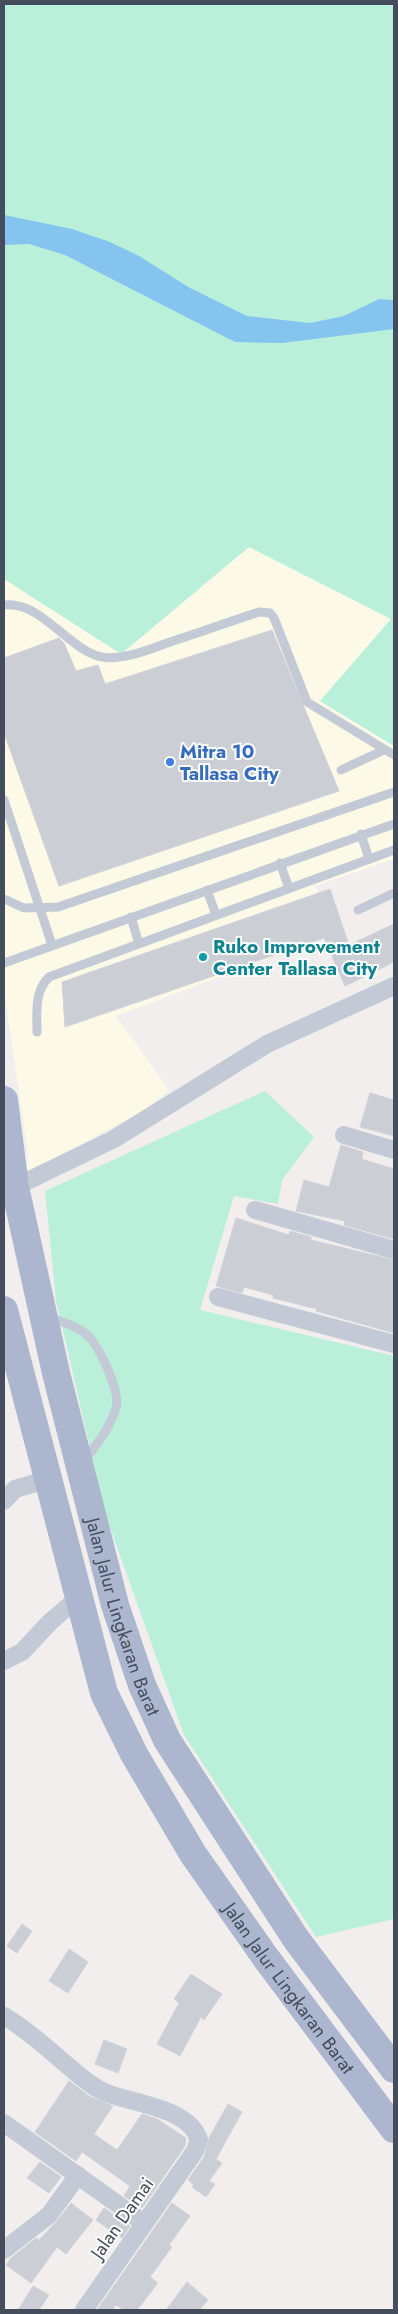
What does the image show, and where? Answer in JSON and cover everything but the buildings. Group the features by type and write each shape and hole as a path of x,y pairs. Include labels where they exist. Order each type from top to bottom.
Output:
{"main road":[{"name":"Jalan Jalur Lingkaran Barat","path":"4,1100 15,1187 44,1316 115,1605 142,1685 167,1740 296,1939 394,2069"},
{"name":"Jalan Jalur Lingkaran Barat","path":"4,1310 46,1480 104,1693 134,1754 193,1854 266,1958 394,2129"},
{"path":"266,1958 296,1939"}],"street":[{"path":"15,1187 114,1139 267,1044 394,986"},
{"path":"344,1135 394,1150"},
{"path":"255,1210 394,1250"},
{"path":"218,1297 394,1344"},
{"path":"4,1501 15,1490 46,1480"},
{"path":"4,1661 22,1652 50,1622 78,1598"},
{"name":"Jalan Damai","path":"4,2016 29,2033 90,2084 102,2091 154,2106 177,2117 196,2134 199,2140 195,2151 84,2310"},
{"path":"4,2123 144,2223"},
{"path":"4,2250 44,2220 78,2175"}],"lane":[{"path":"4,605 12,604 26,608 59,629 90,653 102,657 134,654 259,612 270,613 274,618 307,702 394,755"},
{"path":"341,770 384,750"},
{"path":"4,899 24,908 58,907 394,792"},
{"path":"4,800 52,945"},
{"path":"4,963 361,834 394,824"},
{"path":"361,834 369,859"},
{"path":"37,1032 38,996 41,985 49,977 394,850"},
{"path":"280,863 289,888"},
{"path":"208,890 216,915"},
{"path":"358,910 394,893"},
{"path":"131,917 139,944"},
{"path":"44,1316 74,1326 88,1336 111,1374 117,1406 103,1436 80,1467"}],"shaded area":[{"path":"249,547 391,619 320,701 394,746 394,859 315,886 339,932 116,1016 169,1090 144,1110 28,1173 27,1147 4,990 4,579 121,654"}],"green space":[{"path":"4,4 394,4 394,746 320,701 391,619 249,547 121,654 4,579"},
{"path":"265,1091 314,1137 282,1180 278,1204 234,1196 200,1310 394,1356 394,1919 316,1937 184,1735 105,1513 56,1300 45,1191"}],"water":[{"path":"4,215 72,229 110,242 139,256 190,288 247,316 310,323 344,316 379,299 394,300 394,329 282,343 235,342 65,255 29,244 4,245"}],"place":[{"name":"Mitra 10 Tallasa City","path":"170,762"},
{"name":"Ruko Improvement Center Tallasa City","path":"203,957"}]}
